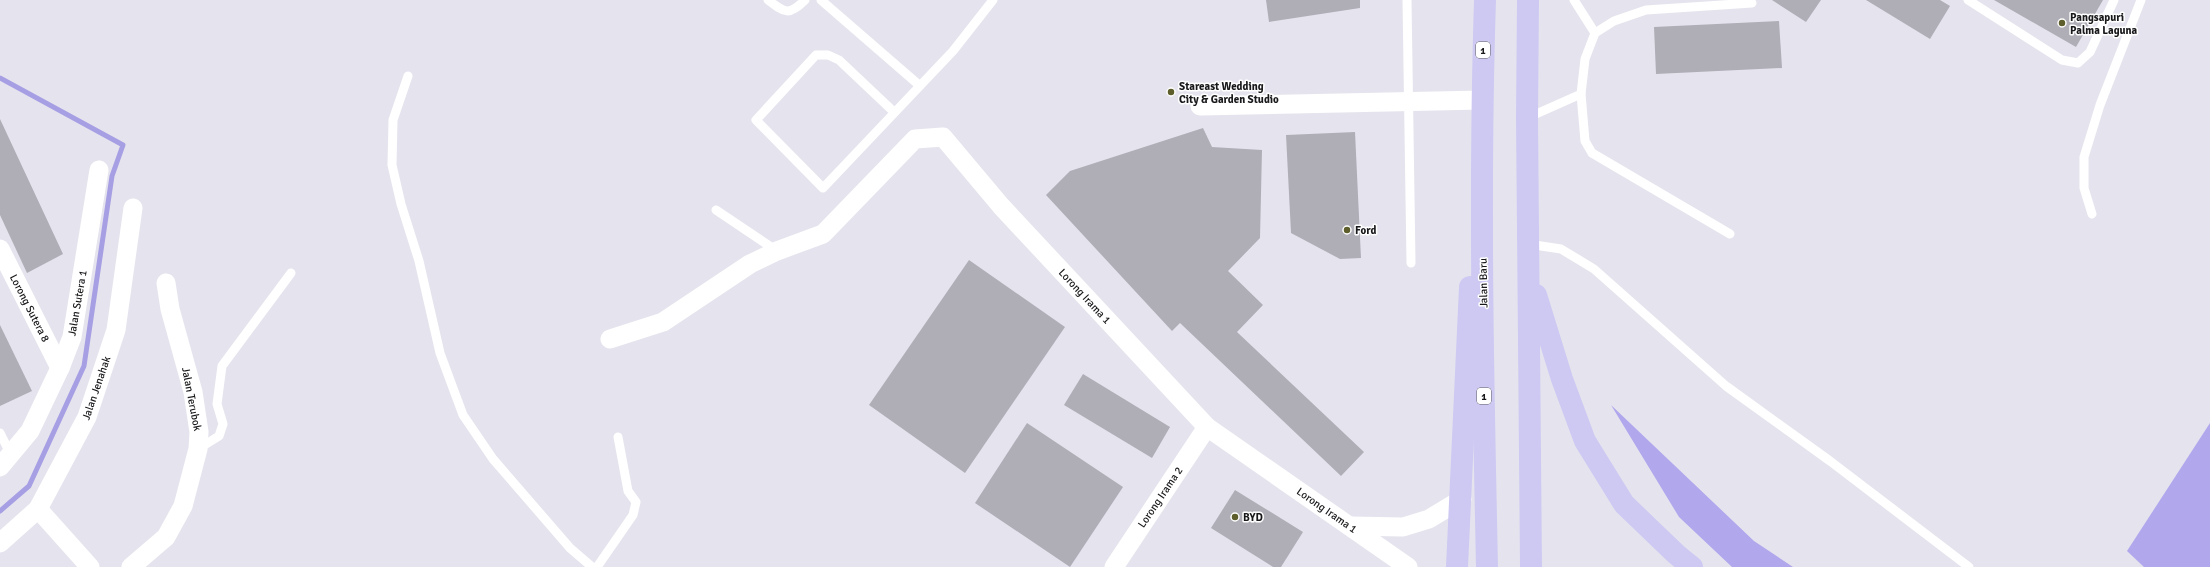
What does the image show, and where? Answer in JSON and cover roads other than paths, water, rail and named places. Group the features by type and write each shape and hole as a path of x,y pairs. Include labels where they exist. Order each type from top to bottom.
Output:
{"highway":[{"name":"Jalan Baru","path":"1485,0 1482,100 1482,225 1487,567"},
{"path":"1528,0 1527,118 1532,567"},
{"path":"1458,567 1470,283 1482,225"},
{"path":"1529,273 1562,379 1585,441 1624,504 1676,554 1692,567"}],"street":[{"path":"1200,106 1482,100"},
{"name":"Lorong Irama 1","path":"777,251 822,234 915,139 943,137 1001,206 1207,426 1408,567"},
{"name":"Jalan Sutera 1","path":"5,461 30,432 60,368 72,337 99,170"},
{"name":"Jalan Jenahak","path":"0,543 38,508 87,417 116,330 133,208"},
{"name":"Lorong Sutera 8","path":"0,249 60,368"},
{"path":"610,338 663,322 750,264 777,251"},
{"name":"Jalan Terubok","path":"131,567 166,537 183,506 198,449 200,432 193,392 170,309 166,282"},
{"name":"Lorong Irama 2","path":"1114,567 1207,426"},
{"path":"1350,526 1403,527 1428,519 1462,499"},
{"path":"38,508 90,567"}],"lane":[{"path":"768,0 782,11 790,11 795,10 805,0"},
{"path":"821,0 919,85"},
{"path":"894,112 840,60 828,55 816,55 756,120 823,188 894,112 919,85 953,51 993,0"},
{"path":"1407,0 1410,262"},
{"path":"1574,0 1595,33"},
{"path":"1968,0 2062,60 2078,63 2090,52 2114,0"},
{"path":"2092,214 2084,188 2084,157 2100,105 2141,0"},
{"path":"1730,234 1592,153 1585,141 1581,94 1585,59 1595,33 1614,21 1646,10 1752,3"},
{"path":"408,76 393,120 392,165 401,204 419,261 440,353 460,408 463,415 493,458 570,548 592,567"},
{"path":"1527,118 1581,94"},
{"path":"716,210 777,251"},
{"path":"1528,244 1561,249 1594,269 1726,386 1830,461 1969,567"},
{"path":"198,449 219,436 223,424 217,404 222,366 291,273"},
{"path":"0,433 5,461"},
{"path":"597,567 633,515 636,502 628,491 618,437"}],"waterway":[{"path":"0,78 123,145 112,176 84,366 29,486 0,511"}],"place":[{"name":"Pangsapuri Palma Laguna","path":"2062,23"},
{"name":"Stareast Wedding City & Garden Studio","path":"1171,92"},
{"name":"Ford","path":"1347,230"},
{"name":"BYD","path":"1235,517"}]}
